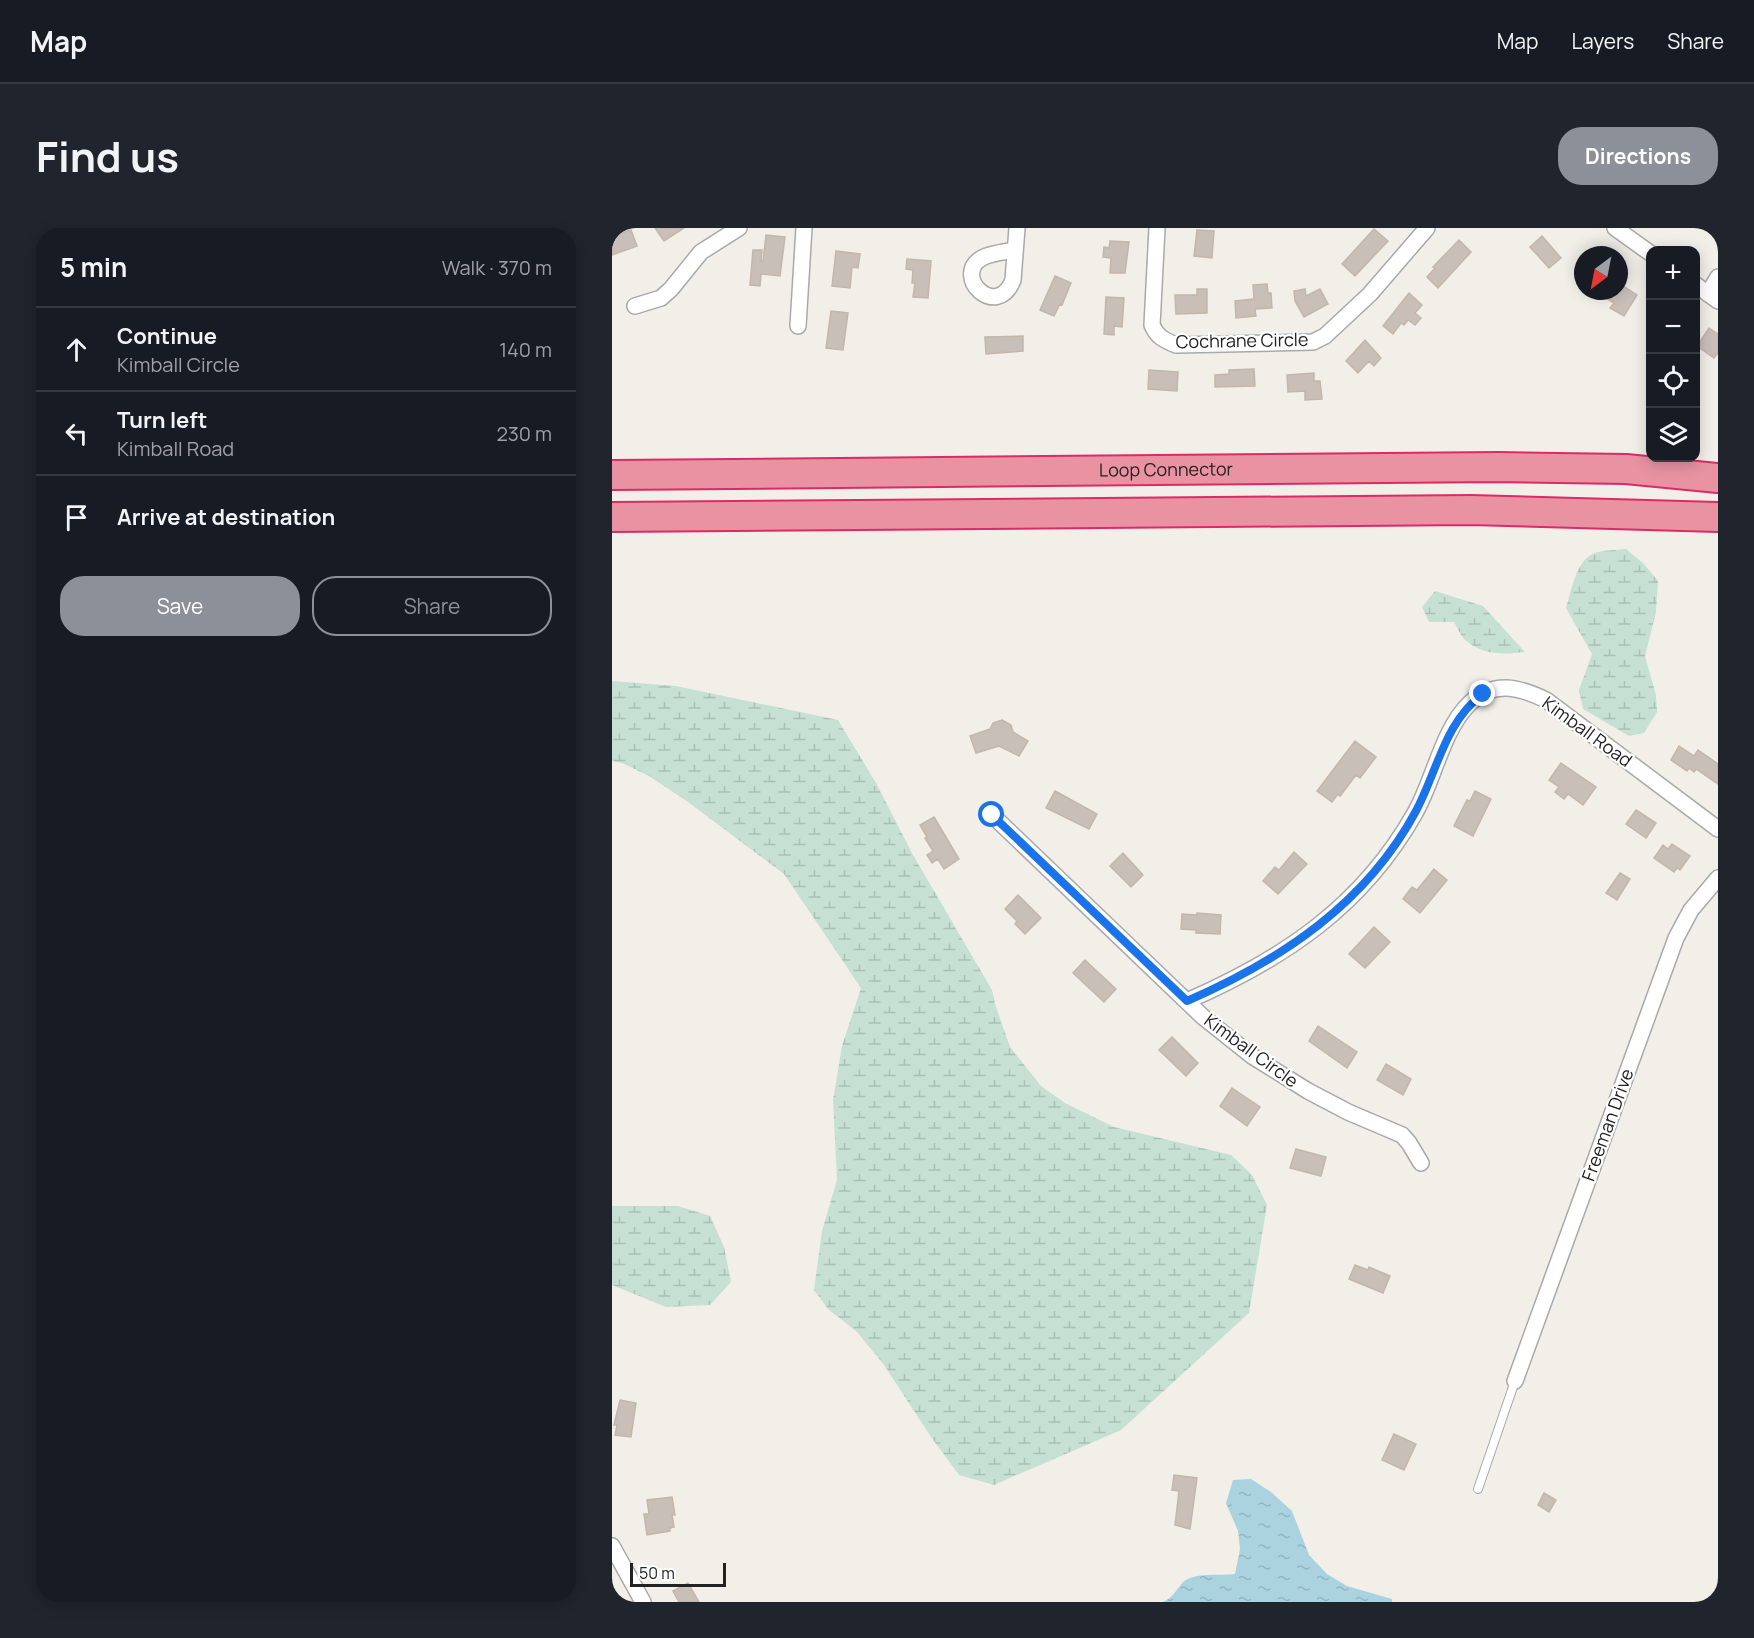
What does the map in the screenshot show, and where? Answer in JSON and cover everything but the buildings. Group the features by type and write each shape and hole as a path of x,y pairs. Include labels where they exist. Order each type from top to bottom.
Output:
{"highway":[{"name":"Loop Connector","path":"612,475 1499,467 1626,469 1718,478"},
{"path":"612,517 1471,510 1718,517"}],"street":[{"path":"635,306 661,298 701,252 738,228"},
{"path":"798,326 804,228"},
{"path":"1015,250 1017,228"},
{"name":"Cochrane Circle","path":"1157,228 1152,325 1155,333 1163,340 1176,345 1313,342 1326,336 1370,294 1427,228"},
{"path":"1615,228 1646,250"},
{"path":"1707,293 1718,277"},
{"name":"Kimball Road","path":"1187,1001 1247,974 1284,952 1319,925 1361,886 1383,861 1416,811 1458,718 1470,703 1498,688 1513,687 1528,691 1545,700 1718,829"},
{"name":"Kimball Circle","path":"992,815 1226,1036 1278,1073 1348,1112 1402,1135 1421,1163"},
{"name":"Freeman Drive","path":"1515,1381 1676,939 1691,910 1718,878"},
{"path":"612,1546 643,1602"}],"lane":[{"path":"1478,1489 1515,1381"}],"green space":[{"path":"1626,549 1644,564 1658,581 1656,612 1645,656 1656,695 1657,712 1644,733 1629,736 1583,709 1579,690 1592,654 1566,608 1576,575 1585,560 1598,552"},
{"path":"1435,591 1483,606 1525,652 1485,651 1464,639 1454,622 1429,622 1422,607"},
{"path":"612,681 676,686 838,720 992,990 1010,1047 1041,1086 1065,1103 1114,1127 1231,1155 1252,1175 1267,1205 1249,1313 1121,1430 994,1485 959,1475 884,1365 857,1332 828,1309 814,1290 822,1231 837,1180 833,1100 842,1046 861,988 784,874 688,802 649,776 622,763 612,761"},
{"path":"612,1206 678,1206 710,1216 724,1247 731,1282 710,1305 666,1307 612,1285"}],"water":[{"path":"1251,1479 1271,1492 1292,1511 1309,1555 1327,1574 1347,1586 1392,1599 1392,1602 1163,1602 1188,1579 1235,1574 1240,1549 1238,1531 1226,1503 1233,1480"}],"route":[{"path":"992,815 1187,1001 1247,974 1284,952 1336,911 1361,886 1383,861 1416,811 1458,718 1470,703 1483,694"}]}
